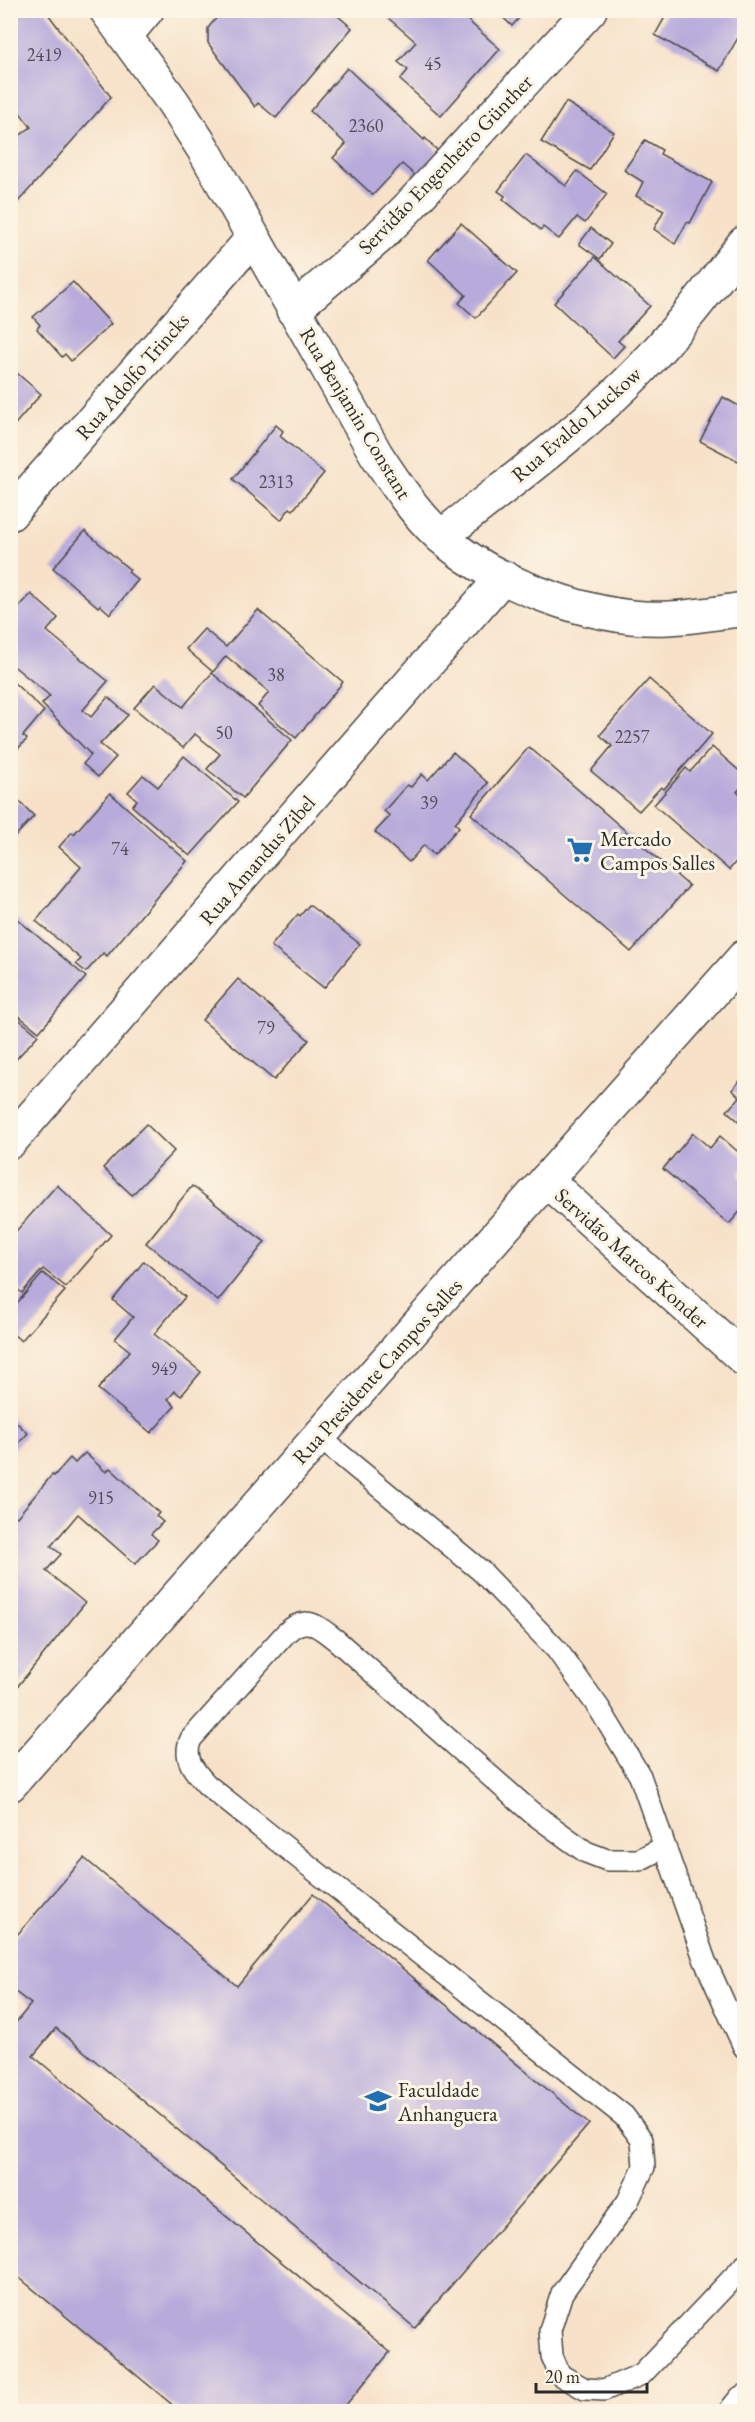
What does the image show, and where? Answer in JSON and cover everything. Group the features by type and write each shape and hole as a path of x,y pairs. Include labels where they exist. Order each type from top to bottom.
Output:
{"street":[{"path":"116,23 147,10"},
{"name":"Servidão Engenheiro Günther","path":"293,310 378,238 407,209 591,10"},
{"name":"Rua Benjamin Constant","path":"116,23 173,102 204,150 382,463 405,498 441,537 473,561 503,578 564,603 615,615 666,619 744,609"},
{"name":"Rua Adolfo Trincks","path":"10,514 253,238"},
{"name":"Rua Evaldo Luckow","path":"441,537 598,410 641,369 744,243"},
{"name":"Rua Amandus Zibel","path":"10,1142 503,578"},
{"name":"Rua Presidente Campos Salles","path":"10,1785 744,957"},
{"name":"Servidão Marcos Konder","path":"546,1180 744,1359"},
{"path":"736,2412 744,2402"}],"lane":[{"path":"319,1437 481,1571 556,1650 599,1708 640,1776 705,1961 744,2047"},
{"path":"664,1847 639,1860 607,1860 586,1852 531,1812 336,1640 315,1625 304,1622 293,1626 285,1634 188,1746 194,1772 207,1785 624,2116 642,2140 645,2167 628,2201 562,2292 550,2330 552,2356 561,2375 585,2390 604,2390 642,2374 744,2266"}],"building":[{"path":"10,10 45,10 111,97 10,211 10,143 31,127 10,100"},
{"path":"223,10 331,10 352,28 276,118 258,103 255,107 208,43 208,28"},
{"path":"392,10 456,10 500,49 441,116 400,80 408,70 398,62 416,42 387,17"},
{"path":"495,10 526,10 512,26"},
{"path":"669,10 744,10 744,27 719,71 655,35"},
{"path":"347,68 439,152 417,177 402,164 373,195 333,158 346,144 310,111"},
{"path":"566,102 614,132 590,170 541,142"},
{"path":"645,140 662,150 660,154 712,182 690,223 687,222 675,244 654,229 664,210 636,196 643,182 624,170"},
{"path":"526,155 566,186 577,171 607,194 585,223 577,217 559,239 543,227 541,230 503,199 505,196 498,191"},
{"path":"461,223 517,273 476,318 459,303 466,295 428,260"},
{"path":"591,228 611,244 600,259 579,244"},
{"path":"595,257 650,306 618,341 624,346 613,358 554,303"},
{"path":"73,282 111,324 71,361 65,354 62,357 37,329 40,325 33,317"},
{"path":"10,367 41,394 10,430"},
{"path":"723,397 744,409 744,464 700,441"},
{"path":"276,425 283,431 280,436 324,473 293,510 290,508 281,520 233,479"},
{"path":"85,531 130,570 128,572 138,580 110,614 100,605 98,607 53,568"},
{"path":"31,594 58,618 47,631 108,681 83,710 91,717 108,697 128,715 100,744 116,757 98,777 83,764 91,755 42,704 50,696 10,663 10,617"},
{"path":"258,610 343,682 296,738 258,706 269,692 226,656 213,672 186,649 204,629 226,647"},
{"path":"212,673 292,740 243,798 207,769 220,754 195,734 183,748 134,708 155,684 183,707"},
{"path":"10,679 44,711 23,736 27,739 10,757"},
{"path":"649,679 712,734 664,789 661,787 639,811 591,771 612,746 600,735"},
{"name":"Mercado Campos Salles","path":"529,747 689,886 631,952 471,814"},
{"path":"712,747 744,775 744,784 737,792 744,798 744,852 729,870 654,805 686,768 690,772"},
{"path":"453,752 488,783 455,823 459,827 434,855 424,845 409,862 375,832 390,816 384,811 407,785 411,787 422,774 428,780"},
{"path":"184,756 238,802 190,856 132,806 137,800 128,792 143,775 158,787"},
{"path":"110,793 187,861 107,956 103,953 86,972 76,964 81,959 36,921 81,867 59,847 72,832 74,834"},
{"path":"19,801 34,816 10,842 10,811"},
{"path":"309,905 360,944 324,988 271,946 298,914 300,916"},
{"path":"10,913 86,977 39,1032 10,1009"},
{"path":"238,979 309,1040 274,1080 202,1020"},
{"path":"10,1012 38,1035 10,1066"},
{"path":"744,1076 744,1126 727,1111 740,1097 732,1090"},
{"path":"146,1124 174,1151 132,1195 103,1168"},
{"path":"693,1133 710,1148 720,1136 744,1157 744,1168 739,1175 744,1180 744,1207 729,1224 663,1169"},
{"path":"57,1185 111,1235 66,1287 43,1269 22,1293 10,1283 10,1238"},
{"path":"192,1186 265,1242 218,1301 146,1243"},
{"path":"144,1261 185,1297 154,1334 201,1372 181,1396 175,1391 168,1399 175,1406 151,1433 98,1389 130,1351 115,1339 133,1317 113,1300"},
{"path":"43,1273 65,1291 21,1341 10,1331 10,1311"},
{"path":"10,1417 28,1433 10,1453"},
{"path":"85,1453 106,1472 110,1468 159,1513 156,1516 163,1522 151,1534 158,1540 135,1564 78,1514 51,1546 61,1554 46,1571 85,1603 13,1692 10,1690 10,1512 17,1517 52,1475 54,1476 70,1458 75,1463"},
{"path":"84,1858 237,1986 313,1894 589,2124 415,2328 56,2028 33,2056 390,2352 340,2412 181,2412 10,2270 10,2030 31,2004 10,1988 10,1943"}],"place":[{"name":"Mercado Campos Salles","path":"580,850"},
{"name":"Faculdade Anhanguera","path":"378,2101"}]}
